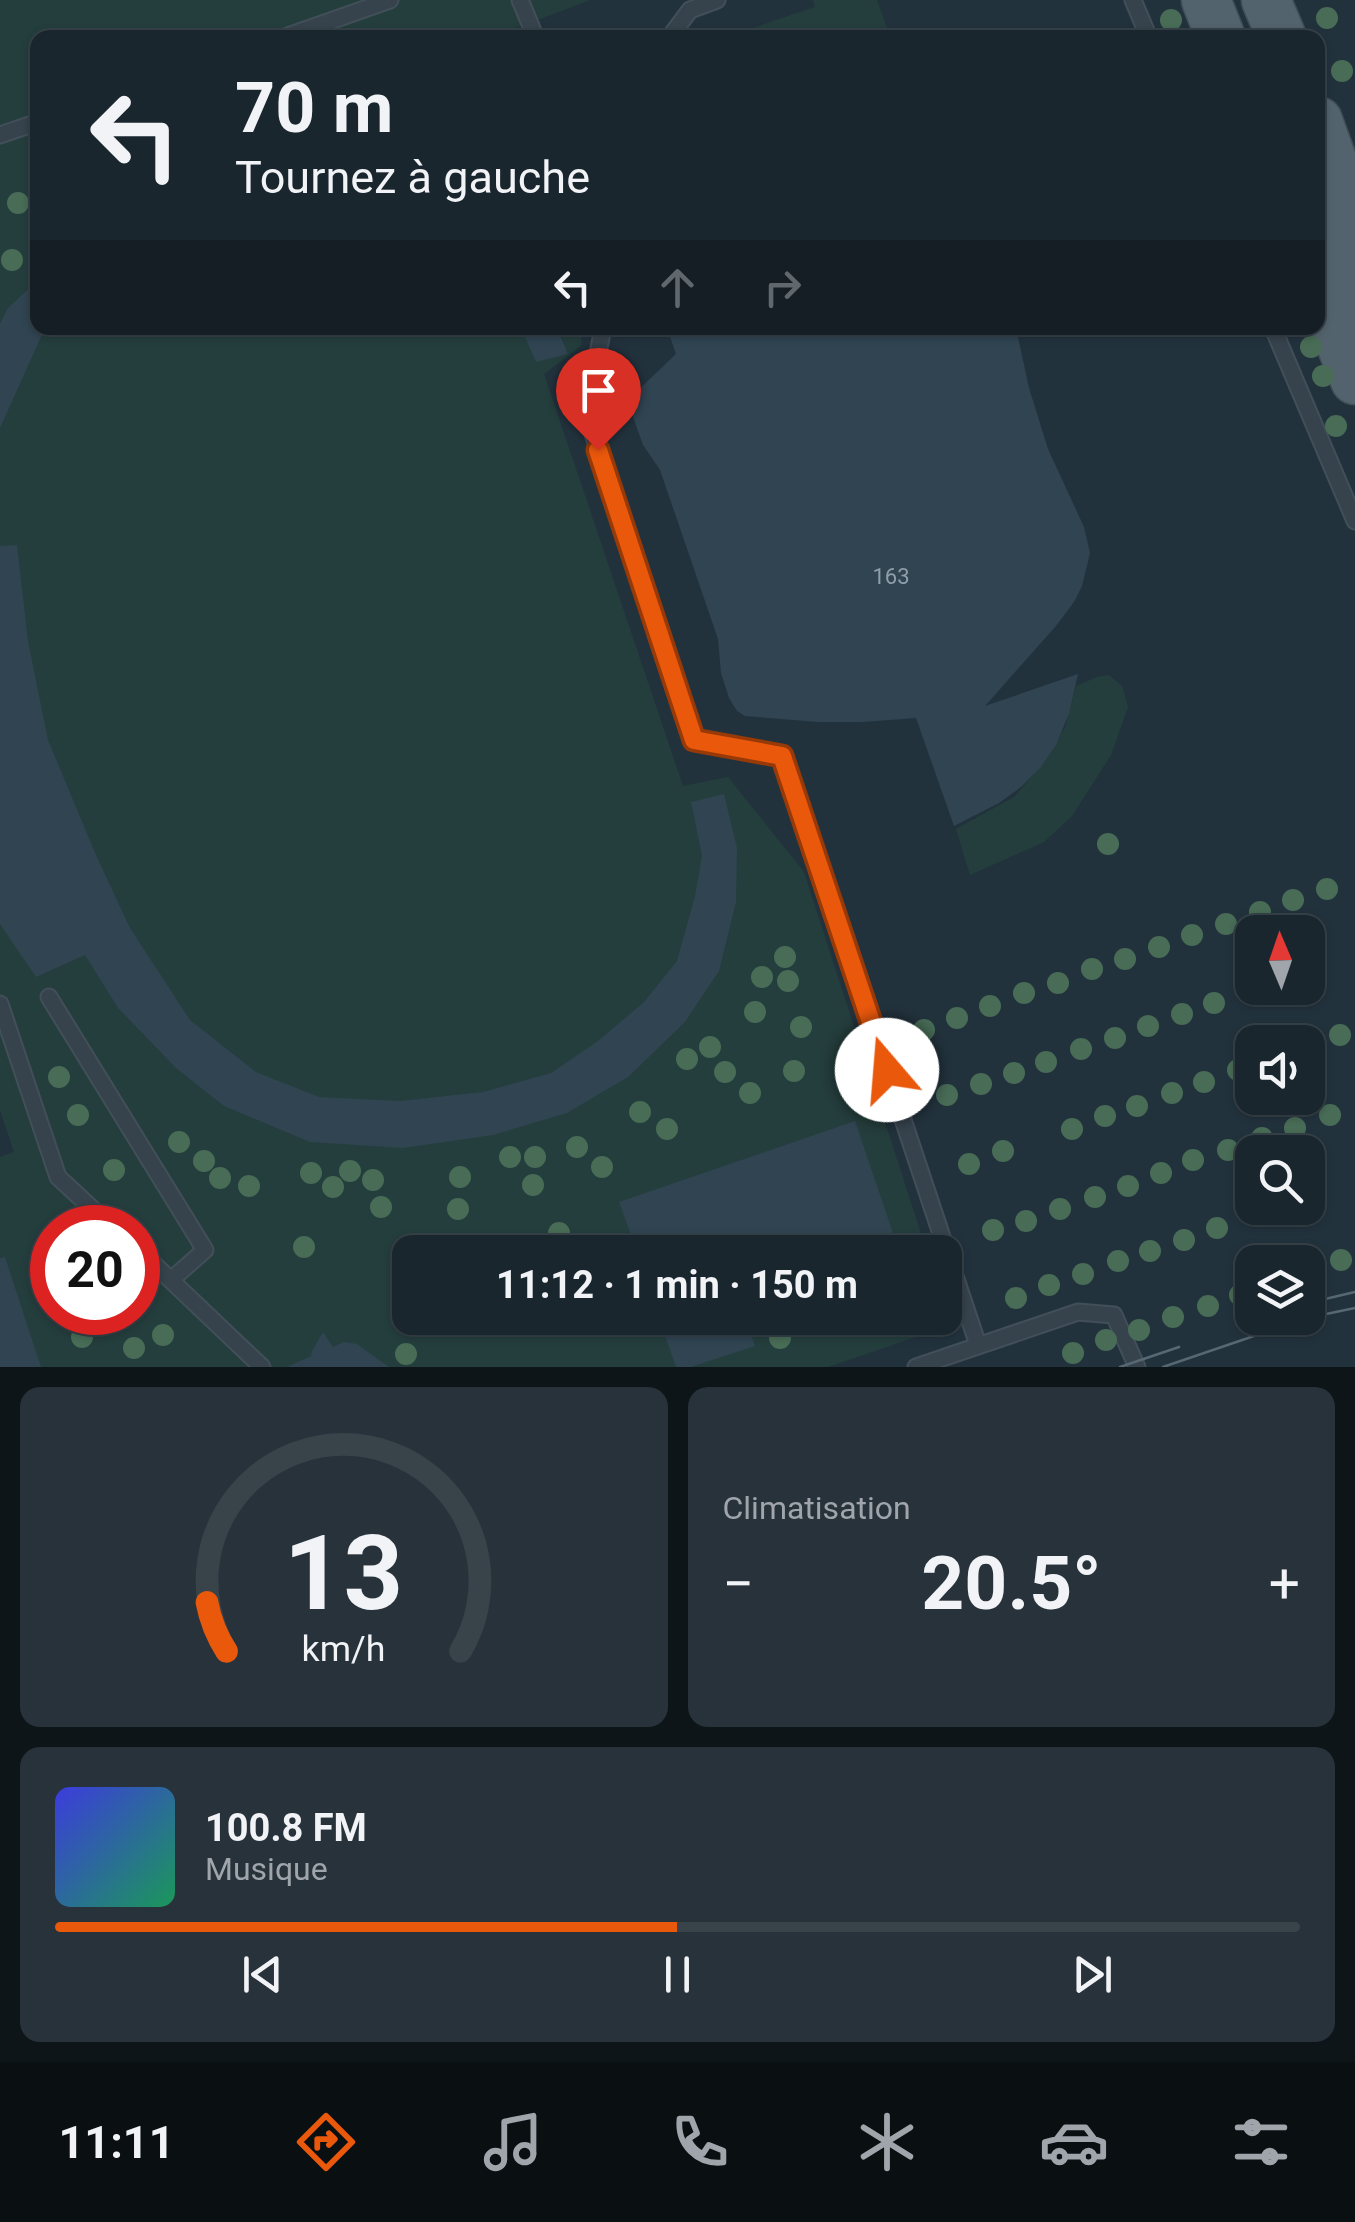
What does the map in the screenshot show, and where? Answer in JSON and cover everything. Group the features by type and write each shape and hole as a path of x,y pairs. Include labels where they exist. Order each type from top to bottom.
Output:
{"main road":[{"path":"1266,0 1279,30"},
{"path":"1325,137 1355,194"},
{"path":"1325,141 1355,224"},
{"path":"1325,239 1355,304"},
{"path":"1325,304 1355,380"}],"lane":[{"path":"305,30 390,0"},
{"path":"520,0 533,30"},
{"path":"674,30 690,10 718,0"},
{"path":"1133,0 1146,30"},
{"path":"0,135 30,125"},
{"path":"602,335 586,413 694,740 782,756 978,1345"},
{"path":"1275,335 1355,521"},
{"path":"49,998 205,1250 171,1280"},
{"path":"0,1004 58,1177 89,1205"},
{"path":"160,1270 262,1367"},
{"path":"916,1367 1078,1312 1114,1314 1137,1367"}],"green space":[{"path":"0,0 590,0 517,30 30,30 30,335 582,335 581,346 544,374 683,786 728,777 804,872 921,1235 392,1235 392,1335 922,1335 828,1367 0,1367 0,1157 14,1152 0,1110"},
{"path":"813,0 877,0 888,30 747,30 815,7"},
{"path":"1109,675 1122,686 1128,707 1111,755 1072,816 1044,842 970,875 956,829 1014,797 1041,766 1065,728 1076,686"}],"building":[{"path":"30,287 30,335 42,335 0,428 0,324 8,308"},
{"path":"524,335 560,335 568,354 536,362"},
{"path":"669,335 1018,335 1048,449 1084,527 1090,553 1074,602 985,706 1078,674 1069,714 1056,745 1021,787 954,826 916,718 818,722 745,716 737,711 721,673 718,639 660,470 643,445 632,414 633,395 676,354"},
{"path":"17,545 28,641 48,740 96,855 130,928 190,1020 256,1072 319,1097 400,1101 483,1092 551,1073 598,1041 644,1002 677,961 702,856 691,802 724,794 737,848 736,902 719,971 685,1022 628,1077 567,1113 493,1135 403,1148 310,1142 224,1106 176,1068 118,1008 85,955 36,977 0,924 0,546"},
{"path":"855,1121 894,1235 631,1235 619,1202"},
{"path":"5,1257 41,1367 0,1367 0,1258"},
{"path":"323,1332 333,1347 344,1342 357,1344 389,1367 287,1367 311,1356"},
{"path":"665,1335 751,1335 755,1346 691,1367 676,1367"}],"tram line":[{"path":"1325,1299 1355,1292"},
{"path":"1163,1367 1307,1318 1355,1308"},
{"path":"1120,1367 1179,1347"}],"route":[{"path":"598,450 694,740 782,756 887,1070"}]}
